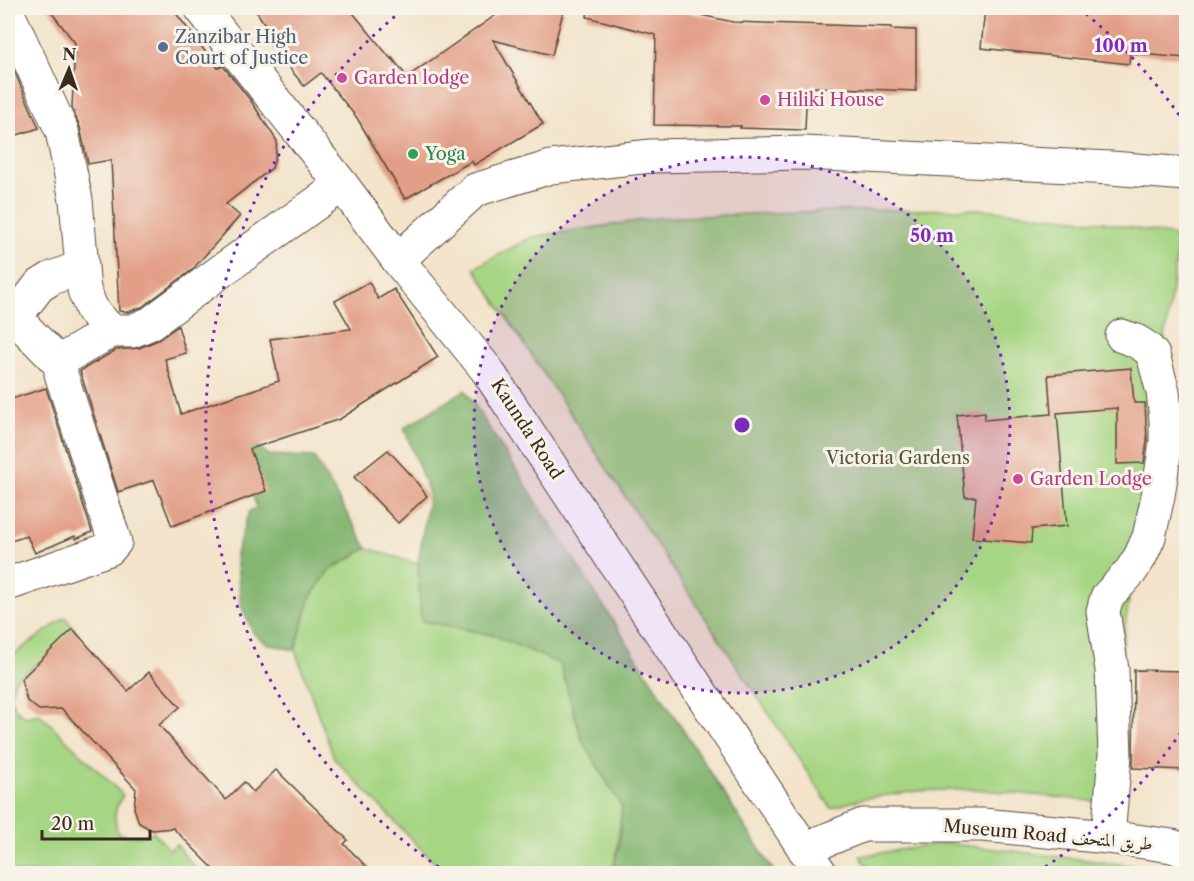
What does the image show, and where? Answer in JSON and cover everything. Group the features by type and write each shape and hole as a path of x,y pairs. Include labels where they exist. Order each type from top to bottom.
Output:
{"street":[{"name":"Kaunda Road","path":"201,8 487,370 813,861"},
{"path":"8,19 12,22 62,131 76,200 84,290 92,310 111,332"},
{"path":"399,260 475,190 551,167 640,157 804,153 1111,168 1186,174"},
{"path":"8,584 109,549 115,542 61,374 61,365 65,358 111,332 132,331 151,323 342,185"},
{"path":"61,365 12,318 39,286 52,278 81,267"},
{"path":"1108,837 1115,755 1112,670 1103,611 1107,597 1131,571 1149,537 1166,442 1162,392 1153,355 1136,340 1122,336"},
{"name":"Museum Road طريق المتحف","path":"813,861 863,825 983,825 1108,837 1172,846 1186,851"}],"green space":[{"name":"Victoria Gardens","path":"981,209 1103,222 1179,237 1101,802 975,789 918,791 865,798 831,808 474,268 532,237 657,218 823,211"},
{"path":"465,390 775,873 612,873 619,846 622,807 582,740 560,664 493,635 421,621 418,564 429,493 404,428"},
{"path":"240,431 269,455 314,457 367,548 329,571 311,596 295,650 267,644 254,634 241,605 236,554 249,511 257,508 249,485"},
{"path":"367,548 418,564 421,621 493,635 560,663 582,740 622,807 612,873 444,873 334,758 295,650 311,596 329,571"},
{"path":"65,617 78,634 16,679 11,696 13,704 25,717 40,714 123,795 115,813 118,833 136,836 154,832 169,850 176,844 199,873 8,873 8,659"},
{"path":"945,843 1136,866 1156,873 872,873 860,856"}],"building":[{"path":"48,8 172,8 218,68 223,66 251,101 277,141 272,168 226,204 240,216 192,270 142,307 128,312 119,311 111,160 88,164 80,127 72,108 75,43"},
{"path":"254,8 349,8 407,77 506,8 564,8 552,55 493,40 543,124 474,165 472,161 405,199 357,118 321,73 304,86 270,44 276,41"},
{"path":"588,8 668,8 733,22 891,27 891,29 916,30 916,91 813,87 812,106 806,106 805,130 740,128 741,126 654,125 656,35 587,17"},
{"path":"985,8 1152,10 1153,8 1186,8 1186,58 1130,53 1129,64 981,48"},
{"path":"8,57 39,128 8,138"},
{"path":"369,282 378,299 394,289 438,357 340,419 250,449 266,491 172,526 154,480 118,492 80,371 116,350 139,348 158,340 178,326 186,353 165,359 181,414 279,381 270,339 351,329 335,301"},
{"path":"1131,368 1134,403 1145,403 1147,441 1144,463 1117,464 1117,408 1057,413 1067,526 1032,529 1031,543 972,538 976,497 965,497 957,415 985,412 985,420 1051,414 1048,375"},
{"path":"46,388 92,532 76,539 75,536 35,553 27,536 8,542 8,400"},
{"path":"388,450 427,496 398,523 354,477"},
{"path":"73,629 128,691 149,672 180,707 159,725 226,800 244,782 253,792 276,770 348,840 344,844 373,873 218,873 173,828 152,830 139,823 134,808 136,789 62,709 39,710 27,701 21,679"},
{"path":"1134,670 1186,671 1186,770 1133,768"}],"place":[{"name":"Zanzibar High Court of Justice","path":"163,47"},
{"name":"Garden lodge","path":"342,78"},
{"name":"Hiliki House","path":"765,100"},
{"name":"Yoga","path":"413,154"},
{"name":"Garden Lodge","path":"1018,479"}]}
